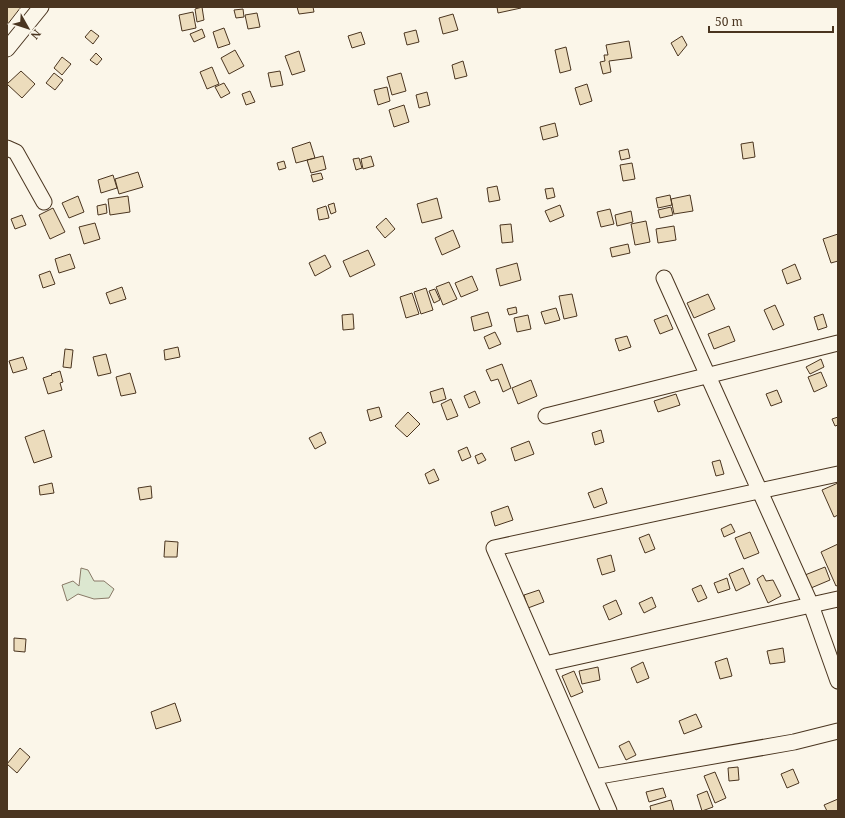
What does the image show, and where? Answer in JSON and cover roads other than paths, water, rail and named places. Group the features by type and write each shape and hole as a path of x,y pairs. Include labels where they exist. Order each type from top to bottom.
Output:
{"street":[{"path":"7,49 41,7"},
{"path":"7,148 16,152 44,202"},
{"path":"664,278 811,605 838,681"},
{"path":"546,416 838,343"},
{"path":"609,811 494,548 838,474"},
{"path":"545,664 838,598"},
{"path":"594,777 794,742 838,731"}]}
